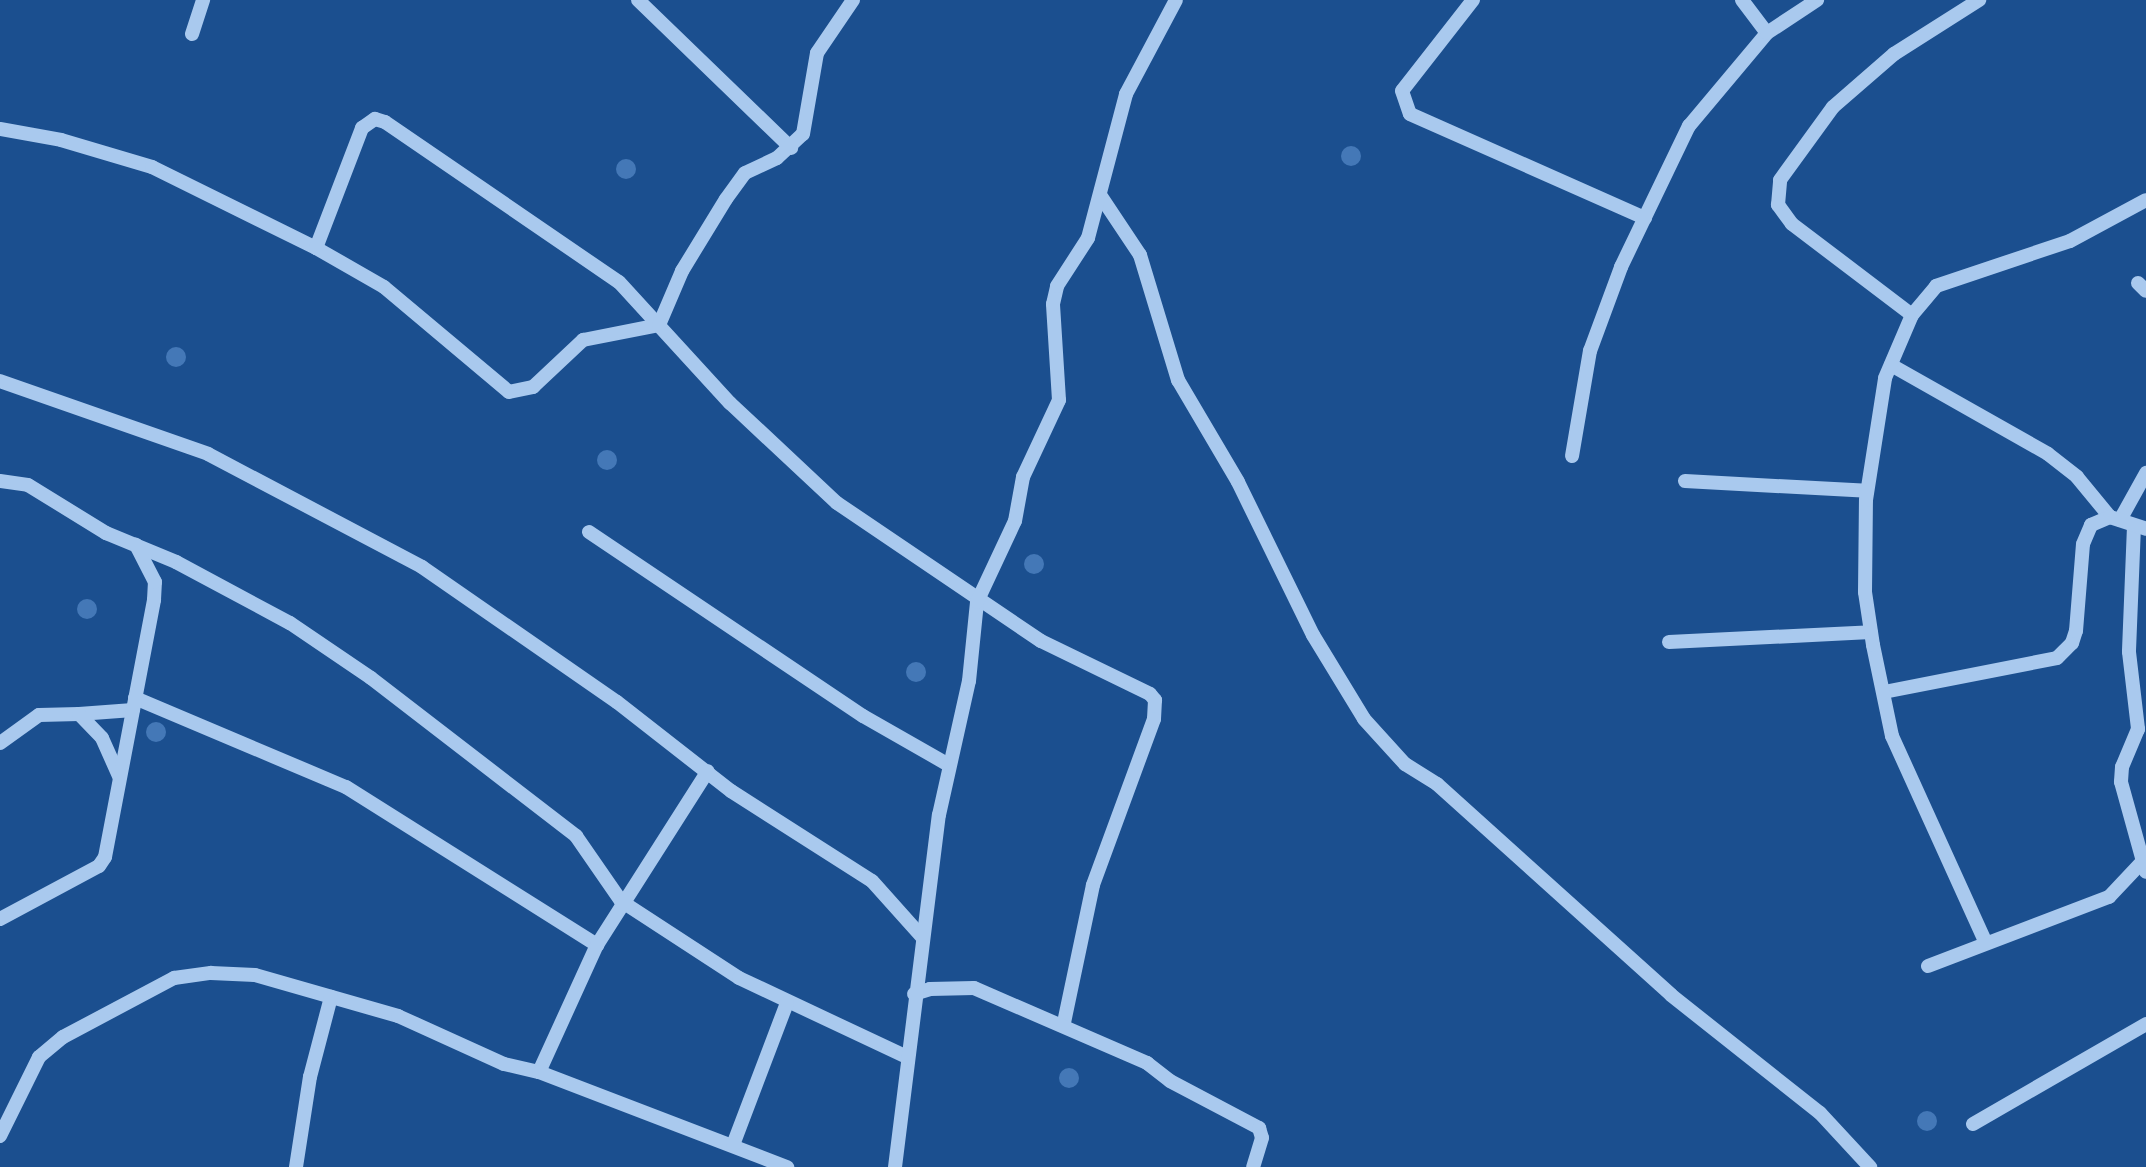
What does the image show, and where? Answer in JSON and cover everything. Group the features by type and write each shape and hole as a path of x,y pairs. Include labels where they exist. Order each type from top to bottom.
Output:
{"street":[{"path":"192,34 203,0"},
{"path":"638,0 791,148"},
{"path":"659,325 682,271 745,173 791,148 809,120 817,53 853,0"},
{"path":"895,1167 905,1056 947,764 969,681 977,602 1015,521 1023,477 1059,400 1053,304 1057,286 1088,238 1126,94 1176,0"},
{"path":"1473,0 1402,91 1410,114 1645,218"},
{"path":"1742,0 1767,33"},
{"path":"1572,456 1590,351 1645,218 1689,126 1767,33 1817,0"},
{"path":"1912,315 1792,224 1778,205 1780,180 1833,107 1894,54 1979,0"},
{"path":"316,248 362,128 380,120 571,246 619,282 749,422 837,503 977,602 1155,700 1126,802 1093,885 1064,1023"},
{"path":"0,129 61,140 152,167 316,248 384,287 509,392 533,387 583,340 659,325"},
{"path":"1100,195 1140,255 1178,380 1238,482 1313,635 1364,719 1397,757 1437,784 1671,995 1820,1113 1870,1167"},
{"path":"1985,941 1892,736 1871,632 1865,592 1867,491 1891,365 1912,315 1936,286 1950,278 2070,241 2146,200"},
{"path":"1891,365 2048,454 2086,486 2115,518"},
{"path":"0,381 208,454 422,567 708,771 872,881 923,938"},
{"path":"2115,518 2146,473"},
{"path":"0,481 28,485 98,529 136,544 290,623 371,678 576,836 621,901 787,1003 905,1056"},
{"path":"1685,481 1867,491"},
{"path":"1884,692 2044,662 2065,652 2076,631 2086,533 2100,518 2115,518 2140,528 2129,622 2141,703 2138,729 2122,767 2121,782 2144,867 2109,897 1985,941 1928,966"},
{"path":"589,532 863,716 947,764"},
{"path":"0,919 103,862 155,582 136,544"},
{"path":"1669,642 1871,632"},
{"path":"0,743 39,715 79,714 134,704 346,787 597,945"},
{"path":"79,714 102,738 119,776"},
{"path":"539,1072 597,945 621,901 708,771"},
{"path":"0,1136 39,1057 103,1012 174,978 255,975 398,1016 504,1064 539,1072 787,1167"},
{"path":"914,994 974,988 1064,1023 1256,1125 1262,1138 1253,1167"},
{"path":"296,1167 310,1077 331,997"},
{"path":"733,1145 787,1003"},
{"path":"1973,1124 2146,1024"}],"building":[{"path":"1351,146 1358,149 1361,156 1358,163 1351,166 1344,163 1341,156 1344,149"},
{"path":"626,159 633,162 636,169 633,176 626,179 619,176 616,169 619,162"},
{"path":"176,347 183,350 186,357 183,364 176,367 169,364 166,357 169,350"},
{"path":"607,450 614,453 617,460 614,467 607,470 600,467 597,460 600,453"},
{"path":"1034,554 1041,557 1044,564 1041,571 1034,574 1027,571 1024,564 1027,557"},
{"path":"87,599 94,602 97,609 94,616 87,619 80,616 77,609 80,602"},
{"path":"916,662 923,665 926,672 923,679 916,682 909,679 906,672 909,665"},
{"path":"156,722 163,725 166,732 163,739 156,742 149,739 146,732 149,725"},
{"path":"1069,1068 1076,1071 1079,1078 1076,1085 1069,1088 1062,1085 1059,1078 1062,1071"},
{"path":"1927,1111 1934,1114 1937,1121 1934,1128 1927,1131 1920,1128 1917,1121 1920,1114"}]}
